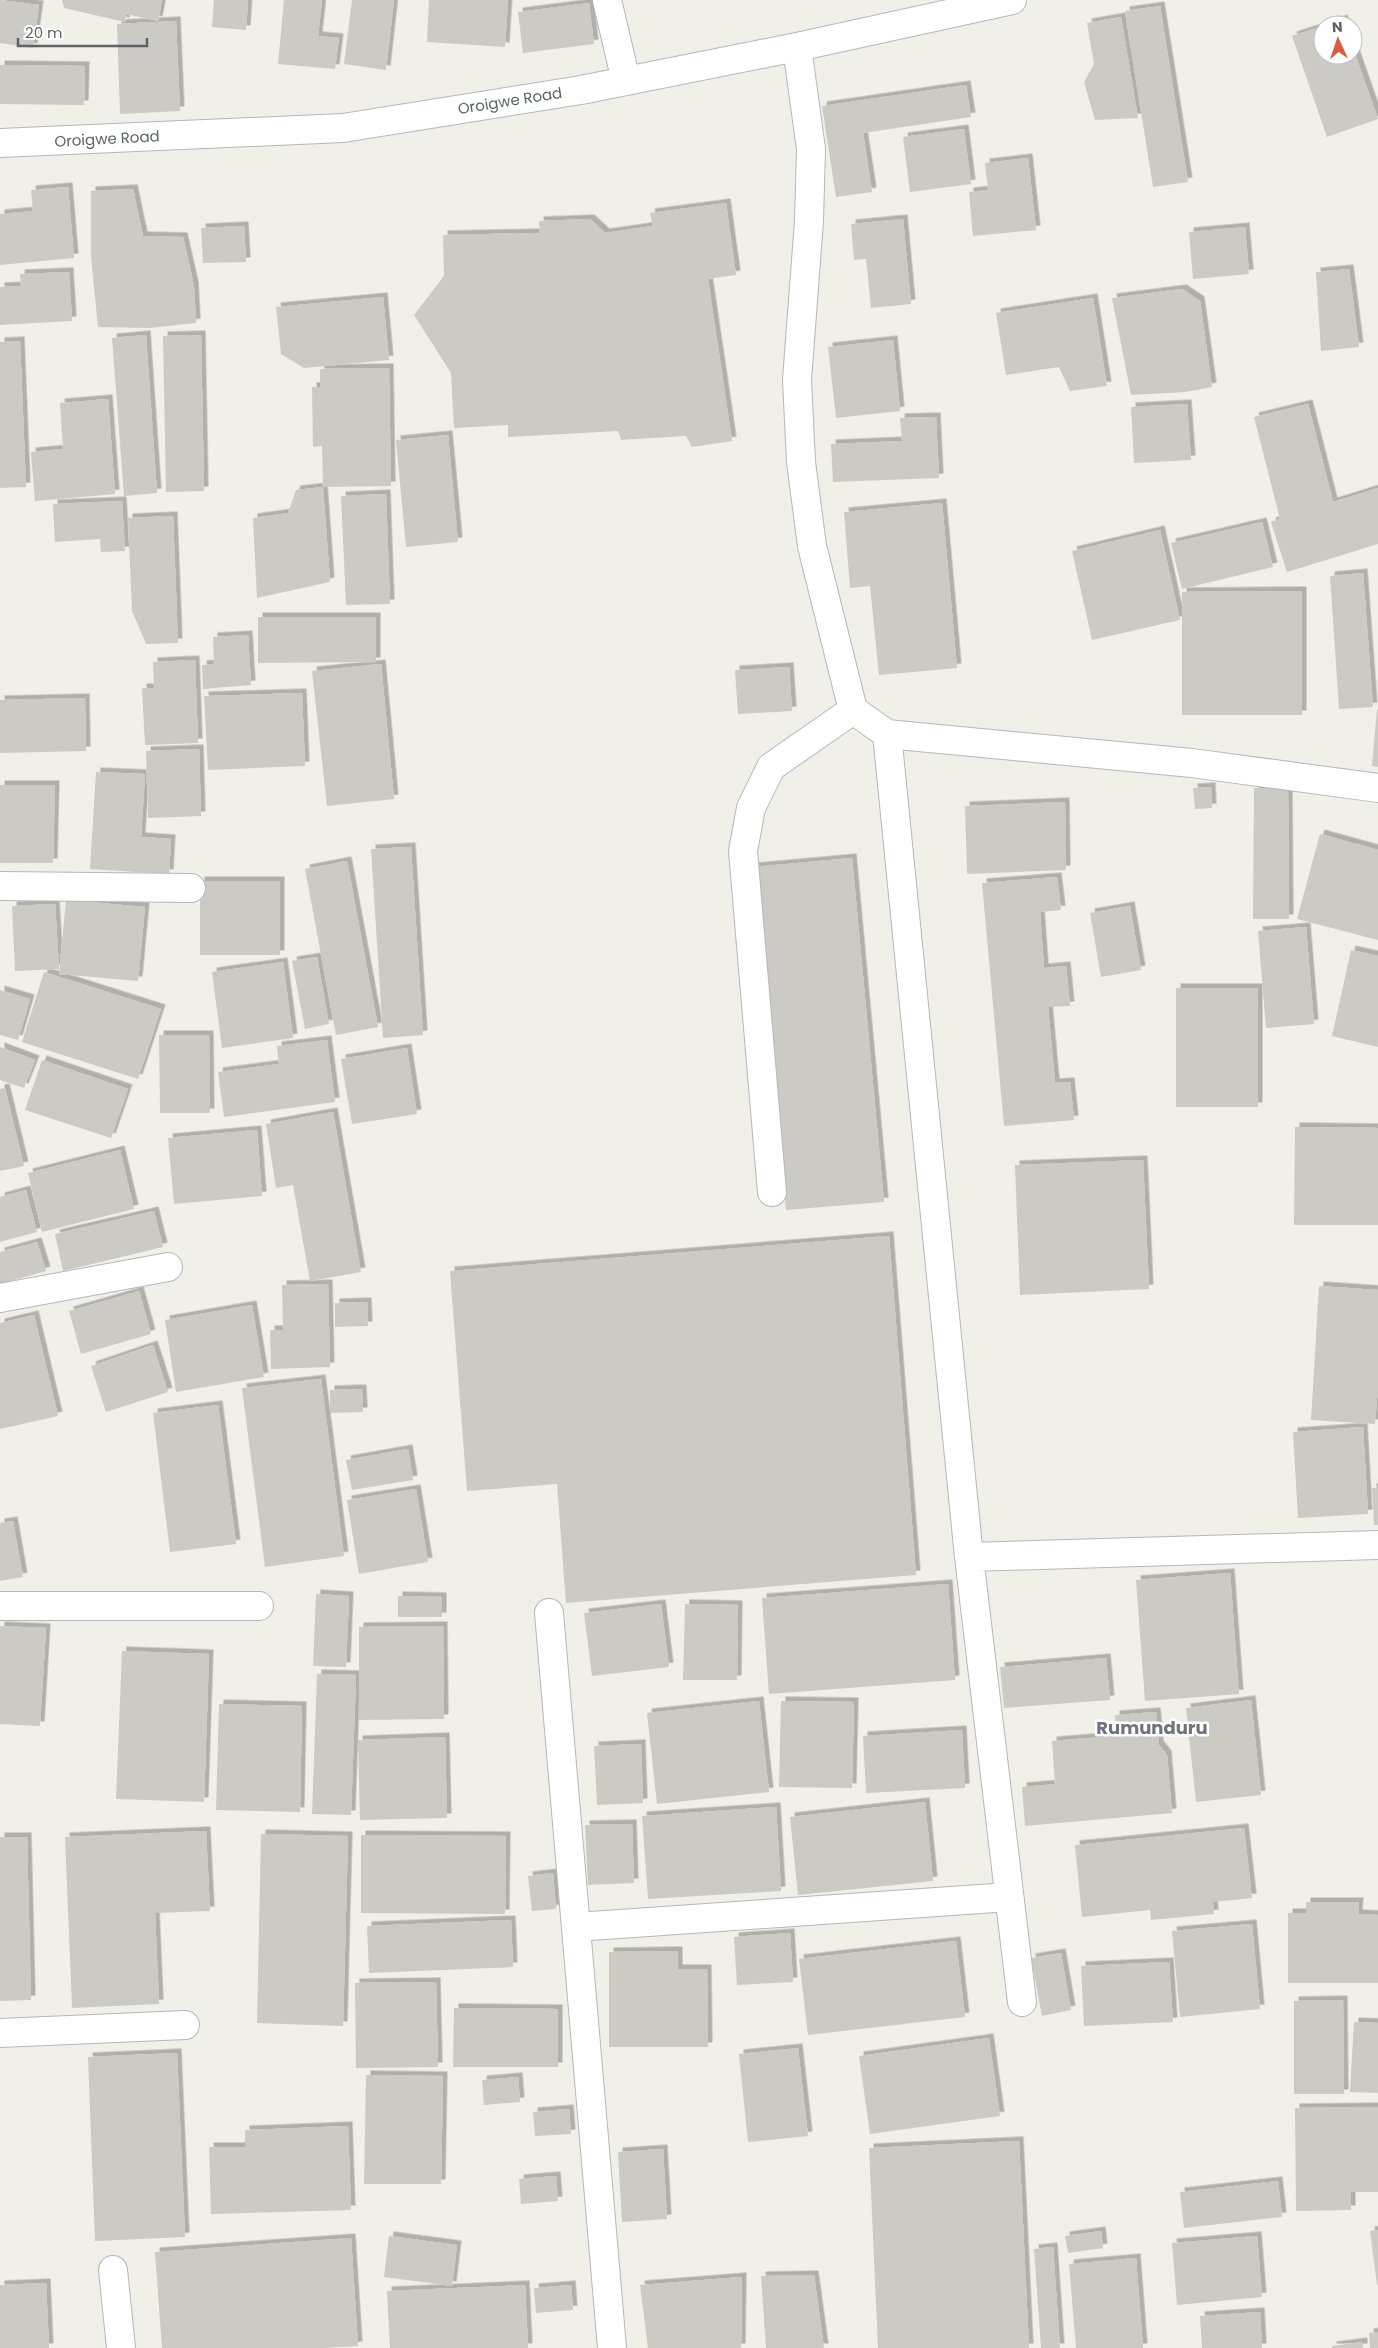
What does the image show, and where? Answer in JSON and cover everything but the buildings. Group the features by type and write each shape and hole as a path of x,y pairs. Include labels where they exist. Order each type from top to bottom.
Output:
{"street":[{"path":"607,0 626,81"},
{"name":"Oroigwe Road","path":"0,143 343,128 626,81 797,47 918,10 1012,0"},
{"path":"797,47 811,149 809,221 797,380 801,462 812,546 853,710 887,734 1192,763 1378,788"},
{"path":"772,1192 743,851 751,808 771,767 853,710"},
{"path":"887,734 969,1557 1022,2002"},
{"path":"0,886 191,888"},
{"path":"0,1298 168,1267"},
{"path":"969,1557 1378,1545"},
{"path":"0,1606 259,1606"},
{"path":"549,1613 612,2348"},
{"path":"576,1928 1010,1897"},
{"path":"0,2033 185,2025"},
{"path":"113,2270 121,2348"}],"district":[{"name":"Rumunduru","path":"1152,1728"}]}
